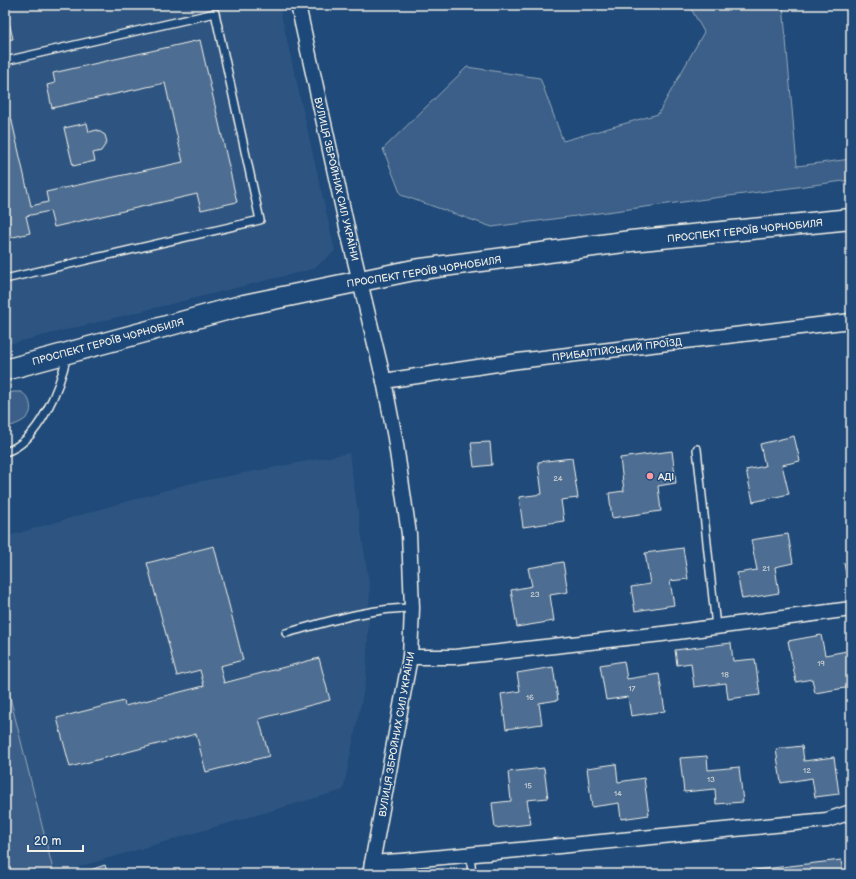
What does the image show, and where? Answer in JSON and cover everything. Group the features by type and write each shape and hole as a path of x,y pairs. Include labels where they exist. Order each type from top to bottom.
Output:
{"street":[{"name":"ВУЛИЦЯ ЗБРОЙНИХ СИЛ УКРАЇНИ","path":"298,5 384,381 405,500 411,562 412,608 410,657 371,868"},
{"name":"ПРОСПЕКТ ГЕРОЇВ ЧОРНОБИЛЯ","path":"5,370 244,305 414,270 599,245 851,219"},
{"name":"ПРИБАЛТІЙСЬКИЙ ПРОЇЗД","path":"384,381 525,360 851,321"},
{"path":"410,657 455,657 716,627 851,609"},
{"path":"371,868 470,854 666,837 827,820 851,812"}],"lane":[{"path":"5,61 215,13 260,220 5,279"},
{"path":"5,452 19,446 25,441 38,424 60,380 68,352"},
{"path":"697,449 716,627"},
{"path":"286,633 365,613 391,609 412,608"},
{"path":"470,854 472,874"}],"shaded area":[{"path":"5,5 279,5 335,251 313,269 5,345"},
{"path":"689,5 783,5 797,166 851,159 851,180 492,227 401,195 383,149 467,67 540,78 563,141 658,114 704,32"},
{"path":"21,392 26,396 30,402 31,409 27,418 5,428 5,394"},
{"path":"349,453 370,589 366,679 343,790 54,874 5,677 5,537 187,484"},
{"path":"5,677 54,874 5,874"}],"building":[{"path":"9,22 13,39 5,40 5,23"},
{"path":"200,40 237,202 201,210 197,194 54,227 50,211 26,216 30,233 5,239 5,119 11,117 31,206 48,202 46,192 183,162 165,83 52,108 47,85 55,83 53,73"},
{"path":"87,123 89,132 97,130 105,135 107,142 101,151 93,153 95,161 73,166 64,128"},
{"path":"794,436 800,461 782,465 789,494 753,502 746,470 765,466 760,444"},
{"path":"490,442 492,465 474,467 471,443"},
{"path":"672,451 676,483 658,486 661,511 612,518 609,493 624,491 620,458"},
{"path":"572,458 578,498 561,500 564,521 523,527 519,497 542,494 538,462"},
{"path":"788,534 793,563 775,567 779,593 742,599 737,573 757,570 751,540"},
{"path":"214,546 243,660 220,666 224,683 319,658 330,700 259,719 269,756 206,772 196,734 70,767 57,718 124,701 125,706 204,686 200,670 177,676 147,563"},
{"path":"683,548 688,579 670,581 674,605 635,611 631,587 650,584 645,553"},
{"path":"563,562 568,592 550,595 554,621 517,627 511,590 532,586 528,568"},
{"path":"851,562 851,584 848,585 844,563"},
{"path":"821,635 825,655 847,651 851,670 851,687 815,693 812,679 796,682 788,641"},
{"path":"731,643 733,661 755,659 760,695 728,699 726,683 694,687 691,663 677,665 675,650"},
{"path":"624,661 627,679 659,674 665,711 631,716 628,697 606,700 600,665"},
{"path":"553,667 558,700 539,703 542,724 506,729 501,694 520,691 517,673"},
{"path":"802,746 804,761 834,757 839,794 815,797 812,778 781,783 776,749"},
{"path":"707,756 708,770 739,767 743,802 716,804 715,789 684,792 680,758"},
{"path":"616,764 618,782 644,778 649,815 621,819 619,803 592,807 587,768"},
{"path":"544,768 548,798 527,800 531,824 495,828 492,803 511,801 508,772"},
{"path":"841,860 843,874 756,874 755,870"},
{"path":"105,865 108,874 79,874"}],"place":[{"name":"АДІ","path":"650,476"}]}
